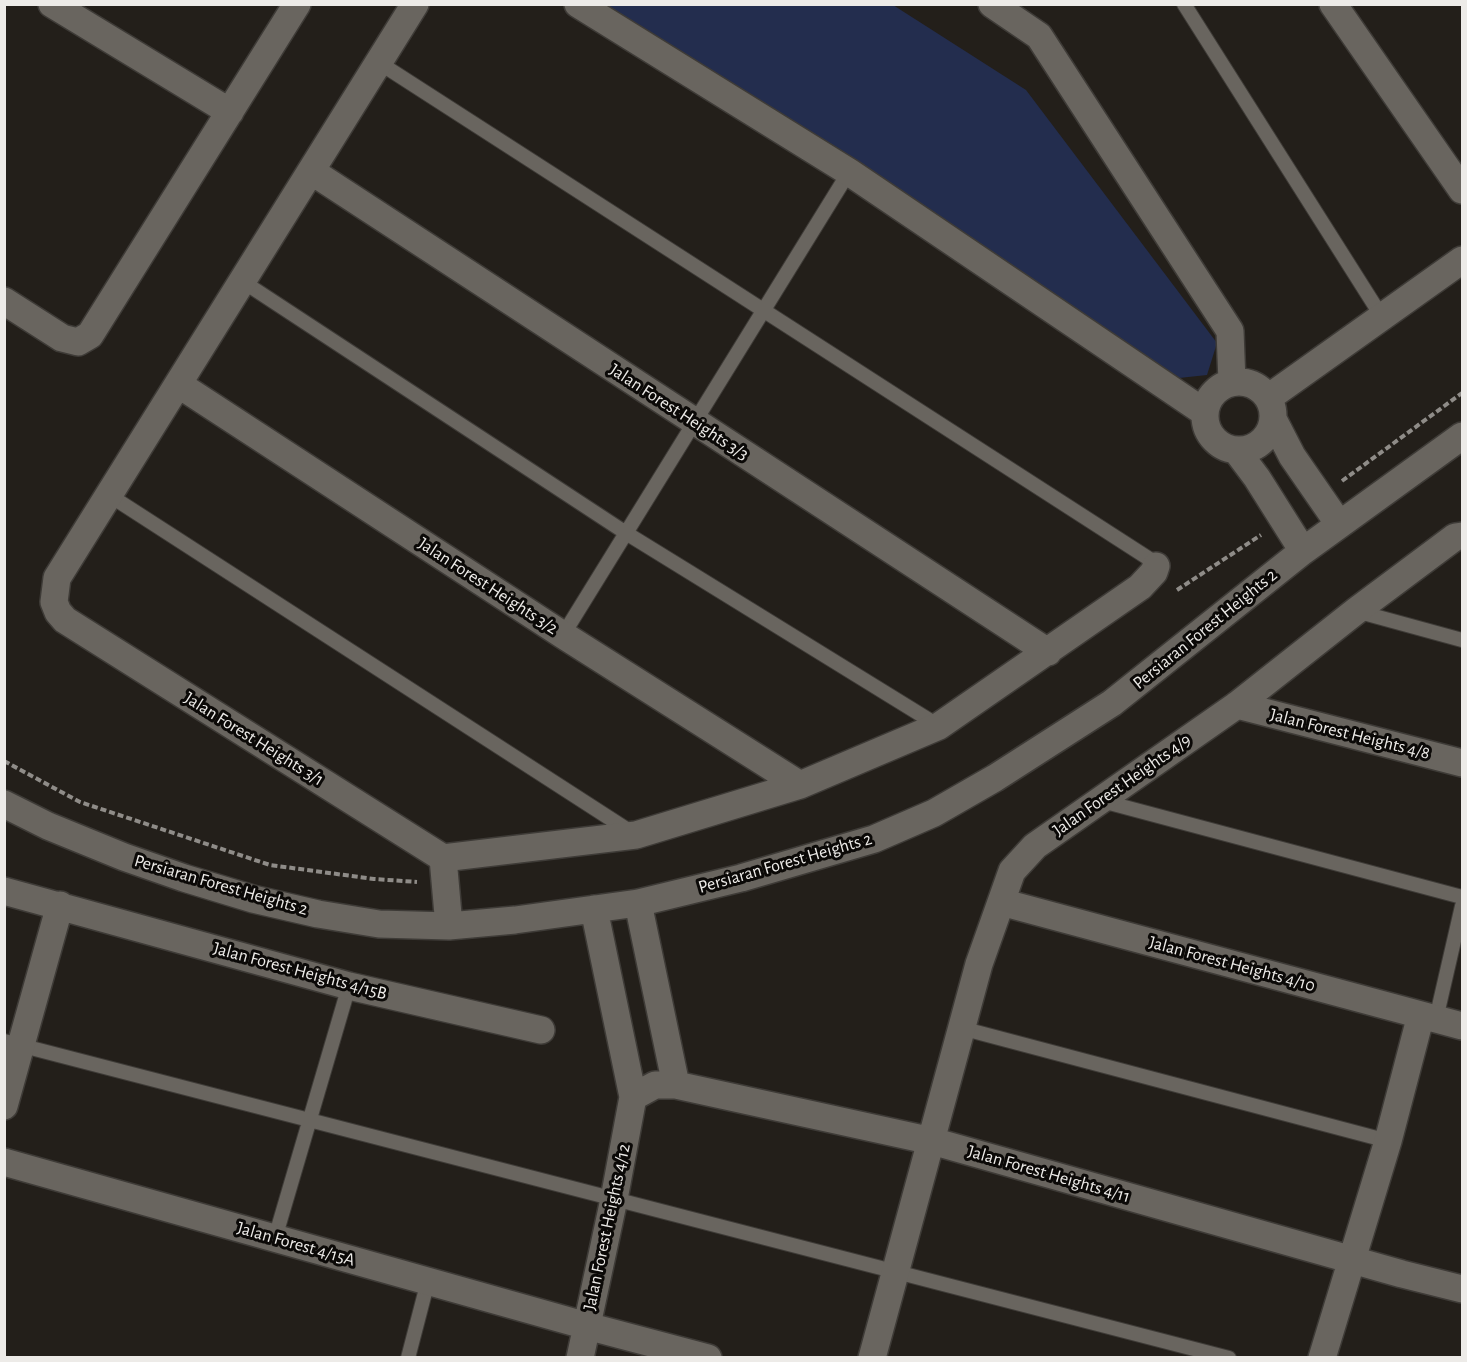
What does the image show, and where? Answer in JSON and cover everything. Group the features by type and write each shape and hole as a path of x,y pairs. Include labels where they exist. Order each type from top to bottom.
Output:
{"street":[{"path":"52,4 230,112"},
{"path":"4,301 62,339 78,342 90,335 297,4"},
{"path":"109,495 415,4"},
{"path":"578,4 849,172 1204,412"},
{"path":"992,4 1040,36 1230,331 1232,382"},
{"path":"1333,4 1462,190"},
{"name":"Jalan Forest Heights 3/3","path":"311,171 1048,652"},
{"path":"1339,524 1292,456 1271,409 1261,390 1252,384 1242,382 1232,382 1221,386 1213,393 1204,412 1205,423 1215,441 1225,447 1247,450 1265,439 1270,430 1271,409 1382,317 1462,260"},
{"name":"Jalan Forest Heights 3/2","path":"178,384 563,635 800,785"},
{"name":"Persiaran Forest Heights 2","path":"4,804 48,826 124,857 184,878 254,899 318,914 379,924 449,926 594,909 638,903 741,878 874,839 934,813 995,778 1112,703 1303,551 1462,436"},
{"path":"1236,450 1257,478 1303,551"},
{"name":"Jalan Forest Heights 3/1","path":"109,495 57,578 54,602 58,612 65,620 443,858"},
{"name":"Jalan Forest Heights 4/9","path":"872,1358 979,964 1012,871 1035,846 1237,705 1356,611 1455,537 1462,536"},
{"path":"449,926 443,858 636,835 800,785 939,726 1140,587 1154,572 1156,566"},
{"name":"Jalan Forest Heights 4/8","path":"1237,705 1462,763"},
{"name":"Jalan Forest Heights 4/15B","path":"4,891 349,986 541,1030"},
{"name":"Jalan Forest Heights 4/10","path":"1001,902 1462,1026"},
{"path":"638,903 676,1085"},
{"path":"4,1106 13,1043 60,905"},
{"path":"594,909 633,1097"},
{"path":"1322,1358 1428,1017"},
{"name":"Jalan Forest Heights 4/11","path":"633,1097 655,1085 676,1085 932,1141 1462,1288"},
{"name":"Jalan Forest Heights 4/12","path":"580,1358 633,1097"},
{"name":"Jalan Forest 4/15A","path":"4,1162 708,1358"}],"lane":[{"path":"1184,4 1382,317"},
{"path":"378,62 1151,560 1156,566"},
{"path":"563,635 849,172"},
{"path":"242,281 627,533 939,726"},
{"path":"109,495 636,835"},
{"path":"1356,611 1462,640"},
{"path":"1100,800 1462,897"},
{"path":"1428,1017 1462,906"},
{"path":"275,1238 349,986"},
{"path":"961,1028 1388,1141"},
{"path":"13,1043 1229,1358"},
{"path":"408,1358 428,1281"}],"shaded area":[{"path":"579,5 893,5 1026,90 1217,343 1207,375 1179,378"}]}
